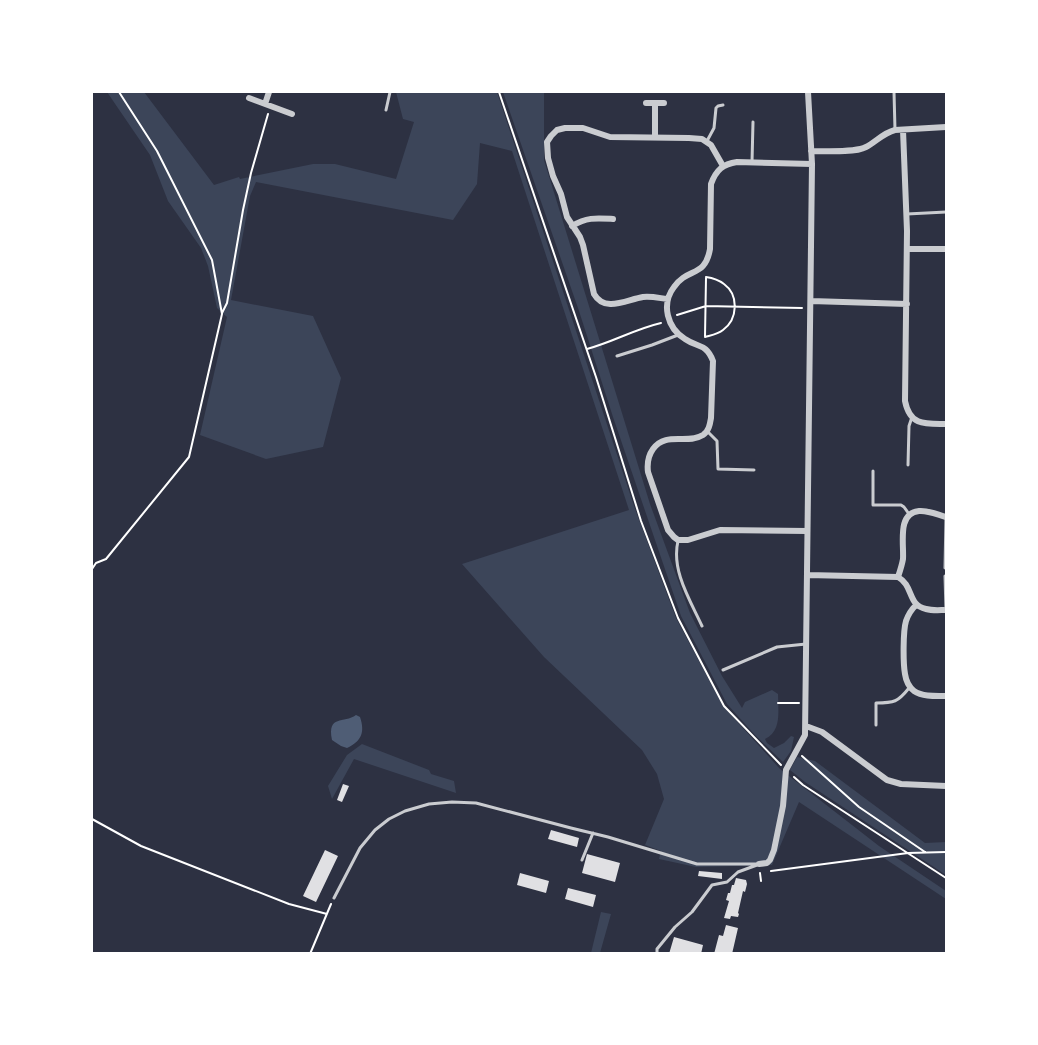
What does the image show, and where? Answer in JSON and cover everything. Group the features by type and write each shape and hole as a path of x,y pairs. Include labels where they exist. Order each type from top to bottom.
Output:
{"street":[{"path":"268,105 269,92"},
{"path":"760,867 770,860 774,850 783,806 786,770 805,735 806,726 812,164 808,92"},
{"path":"249,98 292,114"},
{"path":"646,104 664,104"},
{"path":"655,104 655,137"},
{"path":"811,151 863,149 888,132 895,130 946,127"},
{"path":"667,299 642,297 613,304 600,302 594,294 583,245 567,217 553,176 547,142 557,130 565,128 583,128 610,137 702,139 711,145 723,166"},
{"path":"903,129 907,214 905,401 907,409 917,421 926,424 946,424"},
{"path":"807,531 720,530 688,540 678,540 668,530 648,472 649,457 655,446 665,440 696,438 702,435 707,431 711,418 712,361 709,352 676,333 667,312 667,299 681,278 704,267 708,259 711,184 714,175 719,168 738,162 812,164"},
{"path":"572,226 582,220 592,218 613,219"},
{"path":"907,249 946,249"},
{"path":"811,305 907,304"},
{"path":"898,577 903,559 903,529 906,519 918,511 946,517"},
{"path":"807,575 898,577 907,584 912,599 923,609 946,610"},
{"path":"916,604 906,621 904,631 904,674 915,691 924,695 946,696"},
{"path":"806,726 822,732 887,780 901,784 946,786"}],"lane":[{"path":"386,110 390,92"},
{"path":"894,92 895,130"},
{"path":"706,142 714,128 716,108 723,105"},
{"path":"752,162 753,122"},
{"path":"907,214 946,212"},
{"path":"616,356 678,334"},
{"path":"908,465 909,426 912,417"},
{"path":"707,431 717,441 718,469 754,470"},
{"path":"873,471 873,505 901,505 910,515"},
{"path":"945,568 946,517"},
{"path":"678,540 677,570 702,626"},
{"path":"945,576 946,610"},
{"path":"723,670 777,647 806,644"},
{"path":"876,725 876,704 895,702 910,686"},
{"path":"334,898 360,848 375,830 389,819 405,811 429,804 452,802 476,803 608,837 697,864 760,867"},
{"path":"582,860 593,833"},
{"path":"657,954 657,949 675,927 692,912 712,885 726,882 738,872 760,867"}],"path":[{"path":"119,92 157,151 212,260 222,314"},
{"path":"499,92 587,350 641,521 678,618 724,706 803,785 946,878"},
{"path":"92,569 96,563 106,559 189,457 226,303 250,173 268,105"},
{"path":"706,277 722,282 730,289 734,297 734,316 722,331 705,337 706,306 706,277"},
{"path":"587,350 607,344 644,327 706,306 811,305"},
{"path":"778,703 805,704"},
{"path":"798,749 802,757 859,807 925,852"},
{"path":"92,819 141,846 290,904 327,914"},
{"path":"760,867 762,872 908,853 946,852"},
{"path":"310,954 334,898"}],"shaded area":[{"path":"107,92 144,92 214,185 239,177 240,179 313,164 335,164 396,179 414,122 403,119 396,92 497,92 635,509 676,618 723,706 780,769 879,846 946,891 946,899 799,802 772,865 696,867 659,859 661,851 645,845 664,799 657,774 642,750 544,657 462,564 629,510 512,151 480,143 477,184 453,220 256,182 250,196 231,300 313,316 341,378 323,447 266,459 200,435 227,317 217,308 208,266 201,248 168,201 150,155"},
{"path":"503,92 544,92 544,160 650,504 690,613 722,676 742,708 745,702 772,690 778,694 777,726 765,739 774,748 791,736 794,737 791,751 783,762 727,704 681,616"},
{"path":"356,715 360,717 362,727 359,739 347,748 332,740 331,732 334,723"},
{"path":"362,744 429,770 431,774 454,781 456,793 354,759 332,799 328,786 347,755"},
{"path":"797,757 815,761 925,843 946,842 946,875 805,782 790,770"},
{"path":"601,912 611,914 600,953 591,953"}],"building":[{"path":"343,784 349,786 342,802 337,800"},
{"path":"551,830 579,838 577,847 548,839"},
{"path":"325,850 338,856 316,902 303,896"},
{"path":"587,854 620,863 615,882 582,873"},
{"path":"699,871 722,873 722,879 698,876"},
{"path":"520,873 549,881 546,893 517,885"},
{"path":"736,878 746,880 747,884 745,892 743,891 739,914 738,917 724,918 729,901 726,900 728,893"},
{"path":"568,888 596,895 593,907 565,899"},
{"path":"726,925 738,928 732,954 714,954 719,935 723,936"},
{"path":"674,937 703,945 701,954 669,954"}]}
